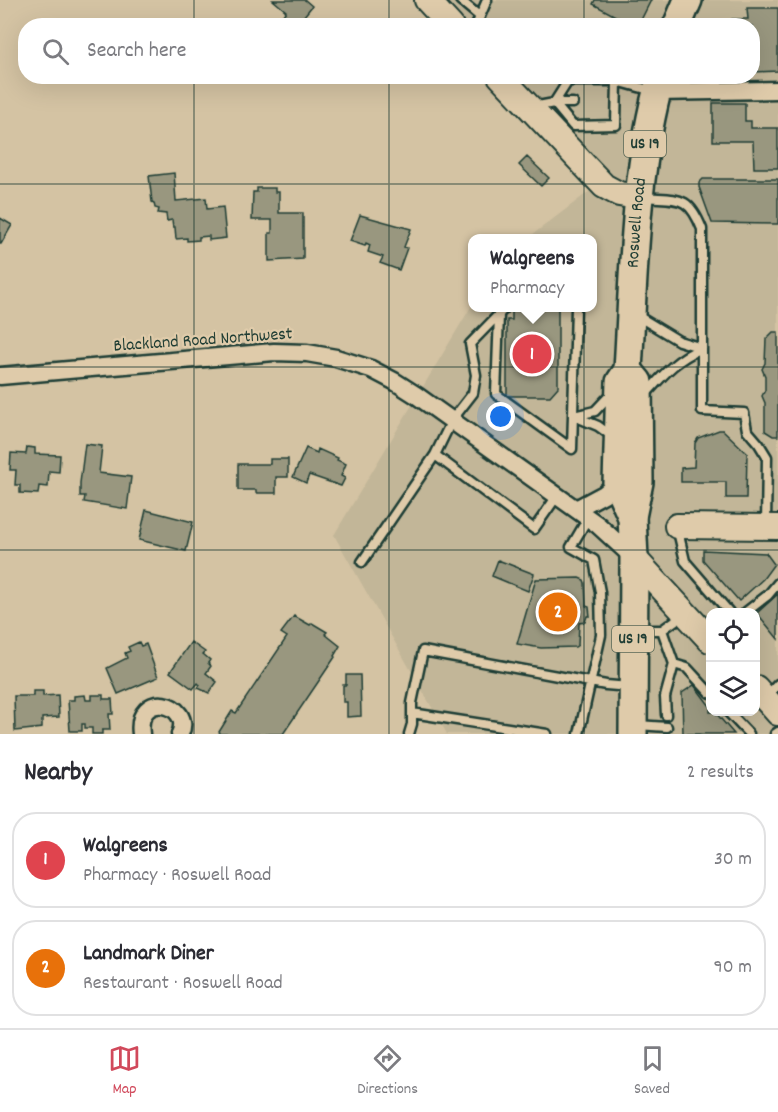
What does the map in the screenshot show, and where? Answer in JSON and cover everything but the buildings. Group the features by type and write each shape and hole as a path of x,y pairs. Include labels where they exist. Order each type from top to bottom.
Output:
{"main road":[{"path":"680,18 688,0"},
{"name":"Roswell Road","path":"632,517 617,483 618,442 631,312 637,197 646,134 658,84"},
{"name":"Roswell Road","path":"624,376 638,382 639,482 632,517 634,558 633,730"}],"street":[{"path":"427,0 444,18"},
{"path":"508,84 604,186 619,194 637,197"},
{"path":"658,84 778,90"},
{"name":"Blackland Road Northwest","path":"0,376 274,352 307,353 336,358 371,369 416,395 582,514 634,558"},
{"path":"582,514 617,483"},
{"path":"677,526 772,527"},
{"path":"634,558 706,635"},
{"path":"141,734 139,722 146,710 157,704 170,706 180,715 183,728 180,734"}],"lane":[{"path":"460,0 479,16 487,0"},
{"path":"554,103 566,84"},
{"path":"554,103 573,126 616,125 614,102 617,84"},
{"path":"530,108 554,103 573,103"},
{"path":"637,197 683,201 695,213 702,229 702,411 744,413 747,430 767,457 772,527"},
{"path":"362,562 435,455 452,420 473,393 476,375 470,344 501,312"},
{"path":"502,312 496,394 572,449 576,312"},
{"path":"631,312 679,341 702,348"},
{"path":"638,403 672,365 702,348"},
{"path":"574,416 595,411 610,396 624,376"},
{"path":"574,416 604,430 618,442"},
{"path":"435,455 534,529 557,496"},
{"path":"579,734 587,680 601,635 600,592 594,560 571,547 582,514"},
{"path":"677,526 684,561 725,608"},
{"path":"751,608 768,595 778,583"},
{"path":"633,630 662,630 686,613"},
{"path":"662,630 674,664 665,697 666,715"},
{"path":"409,734 412,703 423,651 606,685 633,687"},
{"path":"674,664 687,668 706,688"},
{"path":"412,713 547,734"},
{"path":"733,716 749,734"},
{"path":"633,730 667,727"}],"shaded area":[{"path":"437,0 778,0 778,734 447,734 334,535 468,312 597,312 597,234 533,234 599,184 508,84 760,84 760,18 453,18"}],"place":[{"name":"Walgreens","path":"532,354"},
{"name":"Landmark Diner","path":"558,612"}]}
